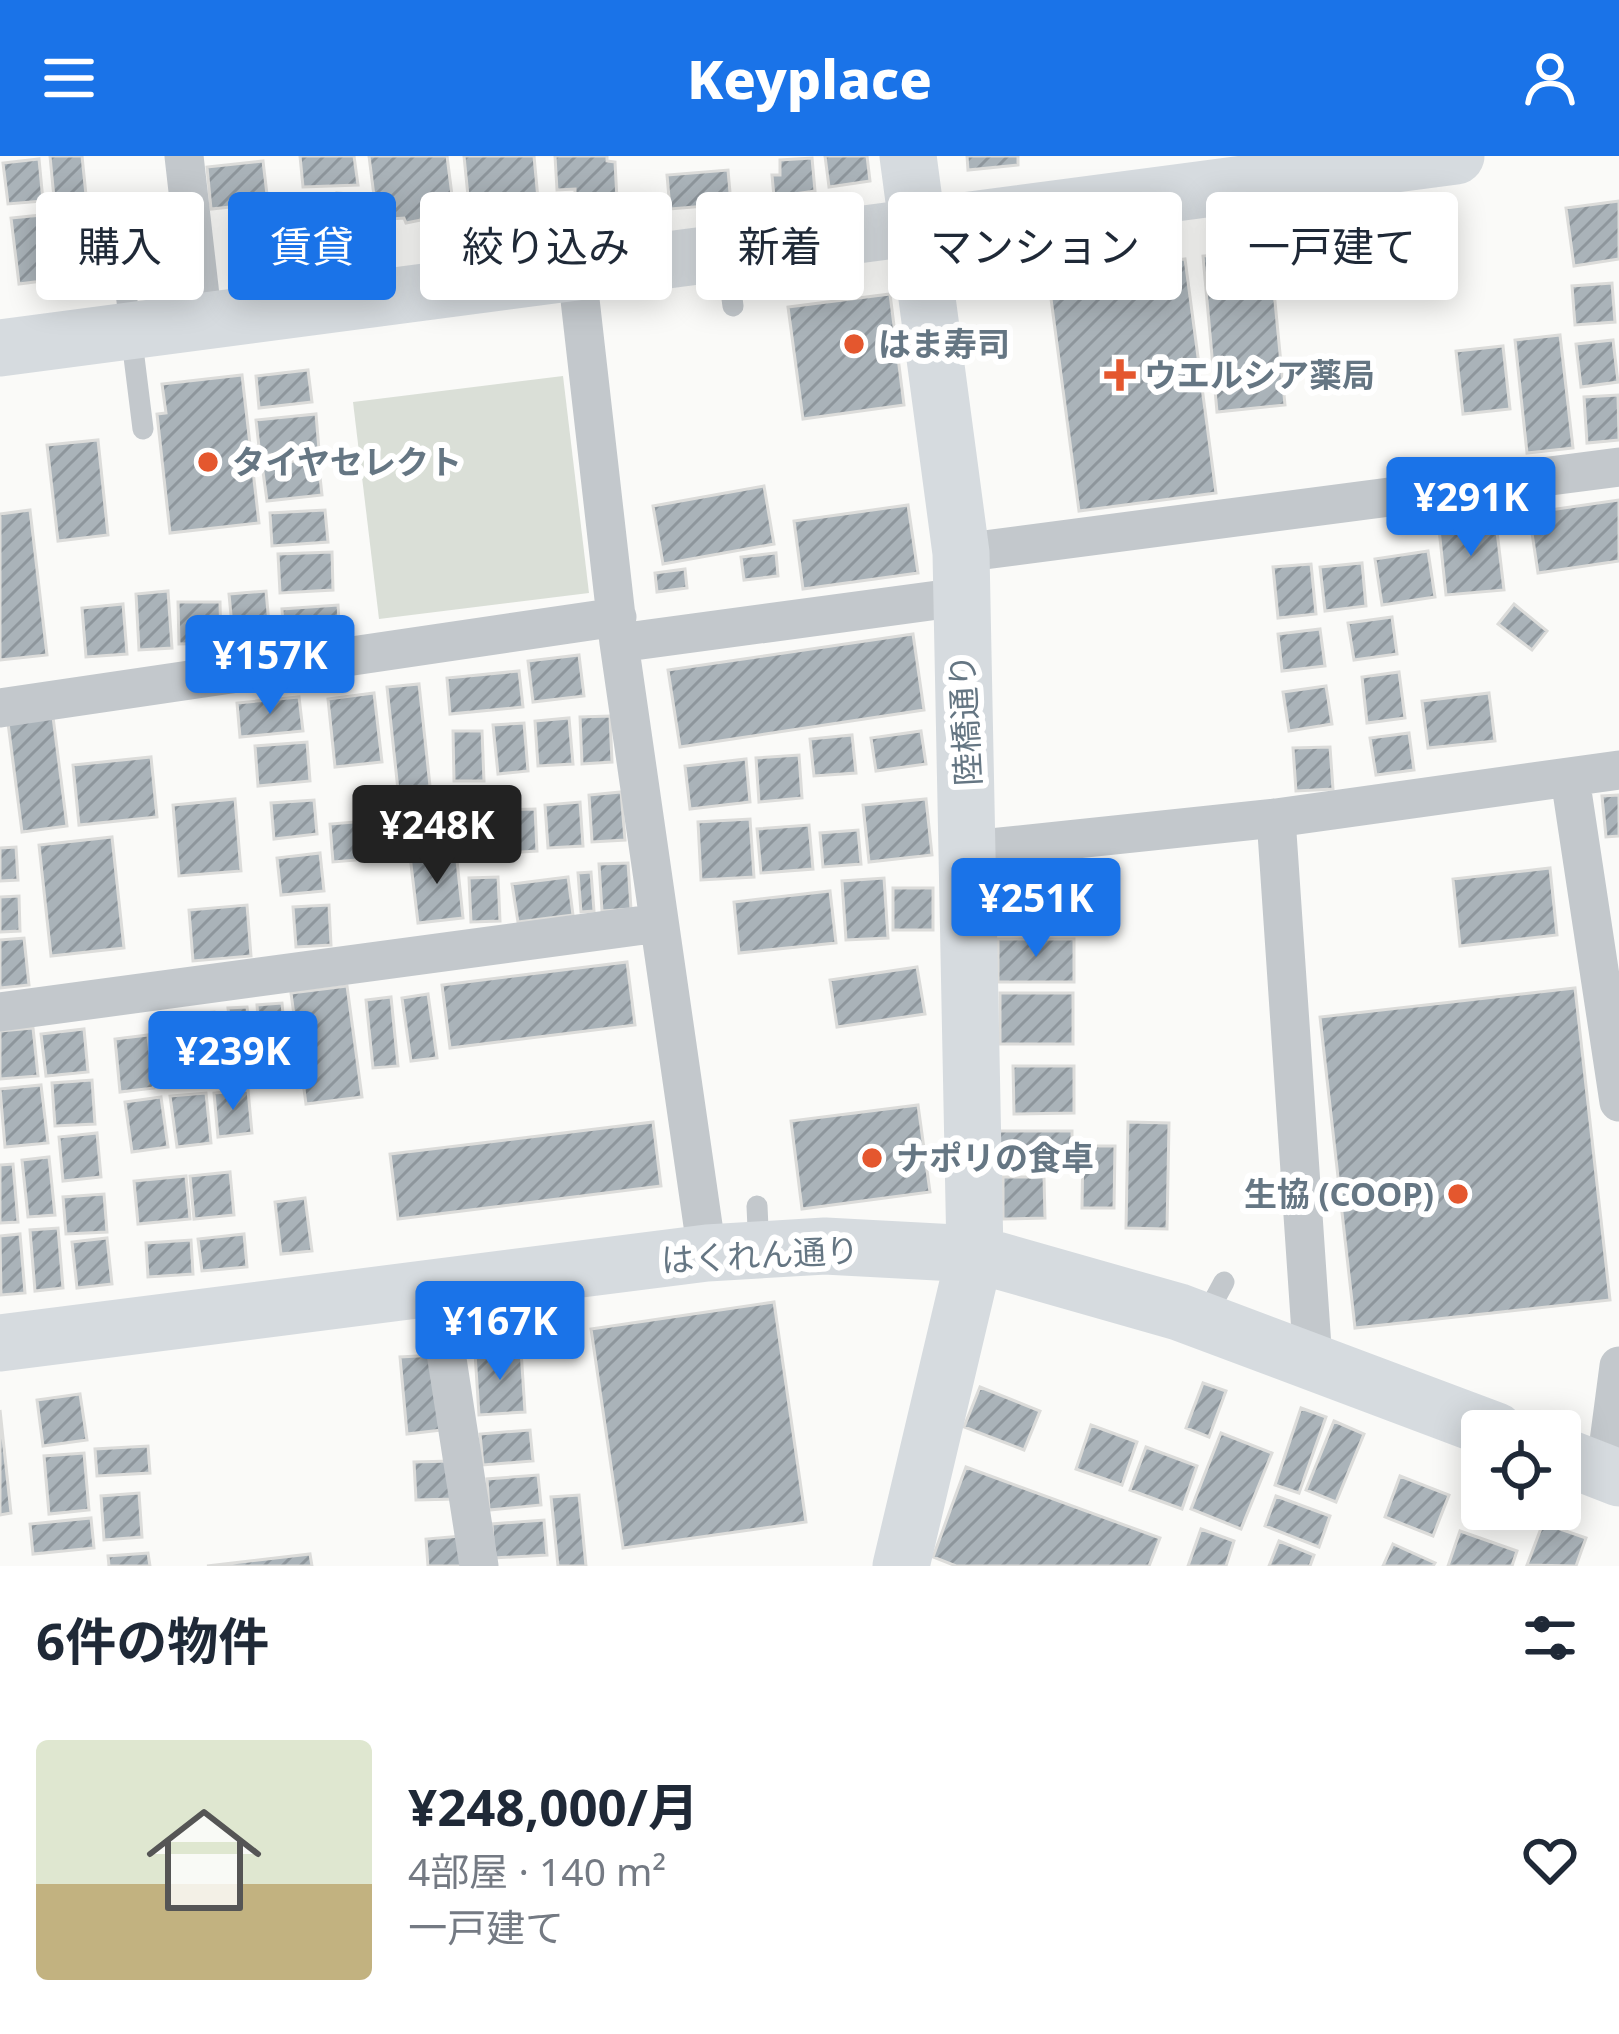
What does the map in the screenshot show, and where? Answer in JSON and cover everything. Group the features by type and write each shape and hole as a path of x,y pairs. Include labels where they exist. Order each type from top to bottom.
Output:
{"street":[{"path":"184,156 203,251 203,322"},
{"name":"陸橋通り","path":"908,156 913,192"},
{"path":"1182,194 1456,156"},
{"path":"672,277 729,280 888,238"},
{"path":"0,348 128,312 203,322 420,294"},
{"path":"582,300 595,364 618,630 659,923 741,1237"},
{"name":"陸橋通り","path":"902,1566 975,1254 959,1057 977,730 927,300"},
{"path":"0,708 618,630 960,575 1059,548 1619,467"},
{"path":"971,850 1276,818 1619,770"},
{"path":"1570,778 1619,1102"},
{"path":"1276,818 1276,965 1313,1362"},
{"path":"0,1012 659,923"},
{"name":"はくれん通り","path":"0,1343 436,1288 741,1237 975,1254 1213,1302 1313,1362 1461,1418"},
{"path":"436,1288 478,1566"},
{"path":"1594,1468 1619,1366"}],"lane":[{"path":"128,312 143,428"}],"shaded area":[{"path":"563,376 589,593 379,619 353,402"}],"building":[{"path":"50,156 82,156 86,192 53,192"},
{"path":"300,156 354,156 358,185 303,187"},
{"path":"369,156 447,156 452,192 420,192 420,220 406,223 404,218 396,219 396,192 374,192"},
{"path":"464,156 534,156 537,192 468,192"},
{"path":"555,156 607,156 607,161 615,162 617,192 557,190"},
{"path":"825,156 867,156 870,181 829,187"},
{"path":"967,156 1018,156 1018,165 968,170"},
{"path":"812,158 815,191 774,192 772,175 780,175 780,160"},
{"path":"39,159 42,192 36,192 36,202 8,204 3,163"},
{"path":"263,161 267,192 228,192 228,207 211,209 207,167"},
{"path":"728,170 730,192 696,192 696,207 672,209 667,175"},
{"path":"1619,201 1619,259 1574,266 1566,208"},
{"path":"36,216 36,282 19,284 11,218"},
{"path":"1182,259 1216,493 1079,511 1051,300 1182,300"},
{"path":"1612,283 1615,322 1575,325 1572,286"},
{"path":"888,294 891,300 904,405 803,419 788,307"},
{"path":"1207,300 1275,300 1285,405 1217,412"},
{"path":"1560,335 1573,448 1527,453 1515,340"},
{"path":"1613,340 1618,382 1581,387 1576,344"},
{"path":"1503,346 1510,409 1463,414 1456,351"},
{"path":"308,370 312,402 259,408 256,376"},
{"path":"242,375 259,523 170,533 157,414 166,413 162,384"},
{"path":"1618,395 1619,440 1587,443 1584,397"},
{"path":"316,414 319,450 260,456 256,420"},
{"path":"98,440 108,535 58,541 47,445"},
{"path":"318,459 322,495 267,501 262,464"},
{"path":"764,486 774,544 663,564 653,506"},
{"path":"1619,500 1619,561 1538,573 1529,513"},
{"path":"908,505 918,573 803,589 794,521"},
{"path":"30,510 47,655 0,660 0,514"},
{"path":"325,510 328,542 272,546 270,513"},
{"path":"1496,523 1504,590 1446,595 1439,529"},
{"path":"1428,551 1435,597 1382,605 1375,559"},
{"path":"332,552 333,590 280,593 278,554"},
{"path":"776,553 778,576 744,580 741,557"},
{"path":"1362,563 1366,606 1325,611 1320,567"},
{"path":"1311,564 1316,614 1278,618 1273,567"},
{"path":"685,569 687,588 657,592 655,573"},
{"path":"168,591 172,648 139,650 136,594"},
{"path":"266,591 270,634 233,637 229,594"},
{"path":"178,602 220,602 221,643 179,644"},
{"path":"123,604 127,654 86,657 82,608"},
{"path":"1514,604 1547,631 1532,650 1498,624"},
{"path":"338,605 340,637 284,640 282,609"},
{"path":"1392,617 1397,654 1354,660 1348,623"},
{"path":"1320,629 1325,666 1282,671 1278,634"},
{"path":"913,634 924,710 680,747 668,670"},
{"path":"579,655 584,696 533,702 528,661"},
{"path":"519,671 523,707 450,714 447,678"},
{"path":"1399,672 1405,718 1367,723 1362,677"},
{"path":"419,684 430,786 398,790 387,687"},
{"path":"1326,686 1332,724 1289,731 1283,692"},
{"path":"374,693 382,762 335,767 328,699"},
{"path":"1489,693 1495,741 1428,748 1422,701"},
{"path":"299,697 303,731 240,737 237,703"},
{"path":"610,716 612,762 582,764 580,717"},
{"path":"53,717 67,826 22,832 8,723"},
{"path":"569,718 573,764 538,766 535,721"},
{"path":"524,723 528,771 498,774 493,725"},
{"path":"453,731 482,731 484,781 454,781"},
{"path":"921,731 926,764 876,771 871,738"},
{"path":"1409,733 1414,770 1376,775 1370,738"},
{"path":"852,735 856,773 814,776 810,739"},
{"path":"307,742 310,781 258,786 255,746"},
{"path":"1330,747 1333,789 1296,791 1293,748"},
{"path":"799,755 802,798 759,802 756,758"},
{"path":"151,757 157,817 79,825 73,765"},
{"path":"746,759 750,802 690,809 685,766"},
{"path":"621,792 625,840 592,842 589,795"},
{"path":"1619,795 1619,836 1606,837 1602,796"},
{"path":"235,799 241,871 179,876 173,805"},
{"path":"926,799 932,855 869,862 863,805"},
{"path":"314,800 317,834 274,839 271,803"},
{"path":"580,802 583,846 548,848 545,805"},
{"path":"535,809 537,851 505,853 503,810"},
{"path":"494,813 497,858 463,861 460,816"},
{"path":"750,819 754,877 701,880 698,822"},
{"path":"378,820 381,858 333,862 330,824"},
{"path":"809,825 813,869 761,873 757,829"},
{"path":"858,830 861,864 823,867 820,833"},
{"path":"112,837 124,948 51,956 39,845"},
{"path":"16,847 18,880 0,881 0,848"},
{"path":"456,851 463,918 418,923 410,856"},
{"path":"320,853 324,891 281,895 277,858"},
{"path":"628,863 631,909 602,911 599,864"},
{"path":"1550,868 1557,935 1460,946 1453,879"},
{"path":"1070,870 1072,906 1012,908 1010,873"},
{"path":"591,872 594,911 581,912 578,873"},
{"path":"498,877 500,921 471,922 469,878"},
{"path":"568,877 573,915 518,922 512,884"},
{"path":"884,878 888,938 846,940 842,881"},
{"path":"893,888 933,888 933,930 893,930"},
{"path":"830,891 836,943 739,953 734,902"},
{"path":"19,896 20,931 0,932 0,897"},
{"path":"247,905 251,956 193,961 189,910"},
{"path":"329,905 331,945 296,947 293,907"},
{"path":"24,938 29,985 0,988 0,940"},
{"path":"998,939 1074,939 1074,982 998,982"},
{"path":"627,962 635,1025 450,1048 442,985"},
{"path":"917,967 925,1014 837,1027 830,980"},
{"path":"347,986 362,1097 306,1104 291,993"},
{"path":"1575,988 1610,1300 1355,1328 1320,1017"},
{"path":"1000,993 1073,993 1073,1044 1000,1044"},
{"path":"428,994 437,1058 411,1061 402,998"},
{"path":"391,997 398,1066 373,1068 366,1000"},
{"path":"282,1003 288,1068 262,1070 257,1005"},
{"path":"247,1007 255,1072 235,1074 228,1008"},
{"path":"214,1012 219,1079 195,1080 189,1014"},
{"path":"176,1017 183,1082 160,1085 153,1020"},
{"path":"33,1028 38,1076 0,1079 0,1031"},
{"path":"84,1029 88,1072 46,1076 41,1034"},
{"path":"148,1035 154,1088 120,1092 115,1039"},
{"path":"1013,1066 1074,1066 1074,1113 1014,1114"},
{"path":"92,1080 95,1124 55,1126 52,1083"},
{"path":"41,1085 48,1143 5,1147 0,1089"},
{"path":"248,1090 252,1133 218,1137 214,1093"},
{"path":"206,1093 211,1143 177,1147 170,1096"},
{"path":"161,1097 168,1147 132,1152 125,1102"},
{"path":"918,1105 930,1192 802,1209 791,1121"},
{"path":"653,1122 661,1186 398,1219 390,1154"},
{"path":"1128,1122 1169,1123 1167,1229 1126,1228"},
{"path":"999,1131 1072,1131 1072,1164 999,1165"},
{"path":"97,1133 101,1177 63,1181 59,1137"},
{"path":"1083,1146 1115,1146 1114,1208 1082,1208"},
{"path":"49,1157 55,1215 28,1217 22,1160"},
{"path":"13,1164 18,1222 0,1223 0,1165"},
{"path":"230,1172 234,1215 194,1219 190,1176"},
{"path":"186,1176 190,1219 138,1224 134,1181"},
{"path":"1003,1177 1044,1177 1045,1218 1003,1219"},
{"path":"104,1194 107,1232 66,1234 63,1197"},
{"path":"305,1198 312,1251 281,1254 275,1202"},
{"path":"58,1228 63,1288 35,1291 30,1230"},
{"path":"20,1234 25,1293 1,1295 0,1236"},
{"path":"244,1234 247,1267 202,1271 198,1239"},
{"path":"107,1238 112,1284 77,1288 72,1242"},
{"path":"191,1240 193,1274 148,1277 146,1243"},
{"path":"774,1302 806,1522 623,1548 591,1329"},
{"path":"521,1350 525,1412 479,1415 475,1353"},
{"path":"436,1355 442,1430 407,1434 400,1357"},
{"path":"1203,1383 1226,1391 1209,1437 1186,1428"},
{"path":"980,1387 1040,1411 1024,1450 964,1427"},
{"path":"80,1394 87,1440 43,1446 37,1400"},
{"path":"1301,1408 1326,1417 1299,1493 1275,1485"},
{"path":"0,1410 11,1513 0,1515"},
{"path":"1334,1421 1364,1434 1336,1502 1306,1490"},
{"path":"1091,1425 1137,1442 1122,1485 1076,1469"},
{"path":"530,1430 533,1461 483,1465 480,1434"},
{"path":"1221,1433 1272,1453 1241,1529 1191,1509"},
{"path":"148,1446 150,1473 97,1476 95,1449"},
{"path":"1146,1447 1197,1466 1182,1509 1130,1490"},
{"path":"84,1453 89,1510 49,1514 44,1456"},
{"path":"452,1461 454,1499 416,1500 414,1462"},
{"path":"966,1467 1160,1538 1149,1566 956,1566 933,1557"},
{"path":"538,1475 541,1505 489,1510 487,1479"},
{"path":"1400,1476 1449,1495 1433,1536 1385,1517"},
{"path":"139,1493 142,1537 104,1540 101,1496"},
{"path":"579,1495 586,1566 558,1566 551,1497"},
{"path":"1276,1496 1330,1516 1319,1547 1265,1526"},
{"path":"91,1518 94,1548 33,1554 30,1524"},
{"path":"544,1520 547,1555 494,1558 492,1524"},
{"path":"1201,1529 1234,1541 1226,1566 1188,1566"},
{"path":"1540,1530 1563,1530 1586,1538 1576,1566 1527,1565"},
{"path":"1460,1531 1517,1551 1512,1566 1448,1566"},
{"path":"461,1536 464,1566 428,1566 426,1539"},
{"path":"1279,1541 1314,1555 1310,1566 1269,1566"},
{"path":"1393,1544 1435,1563 1383,1566"},
{"path":"148,1553 150,1566 109,1566 108,1556"},
{"path":"310,1554 312,1566 207,1566"}],"place":[{"name":"はま寿司","path":"854,344"},
{"name":"ウエルシア薬局","path":"1120,375"},
{"name":"タイヤセレクト","path":"208,462"},
{"name":"ナポリの食卓","path":"872,1158"},
{"name":"生協 (COOP)","path":"1458,1194"}]}
